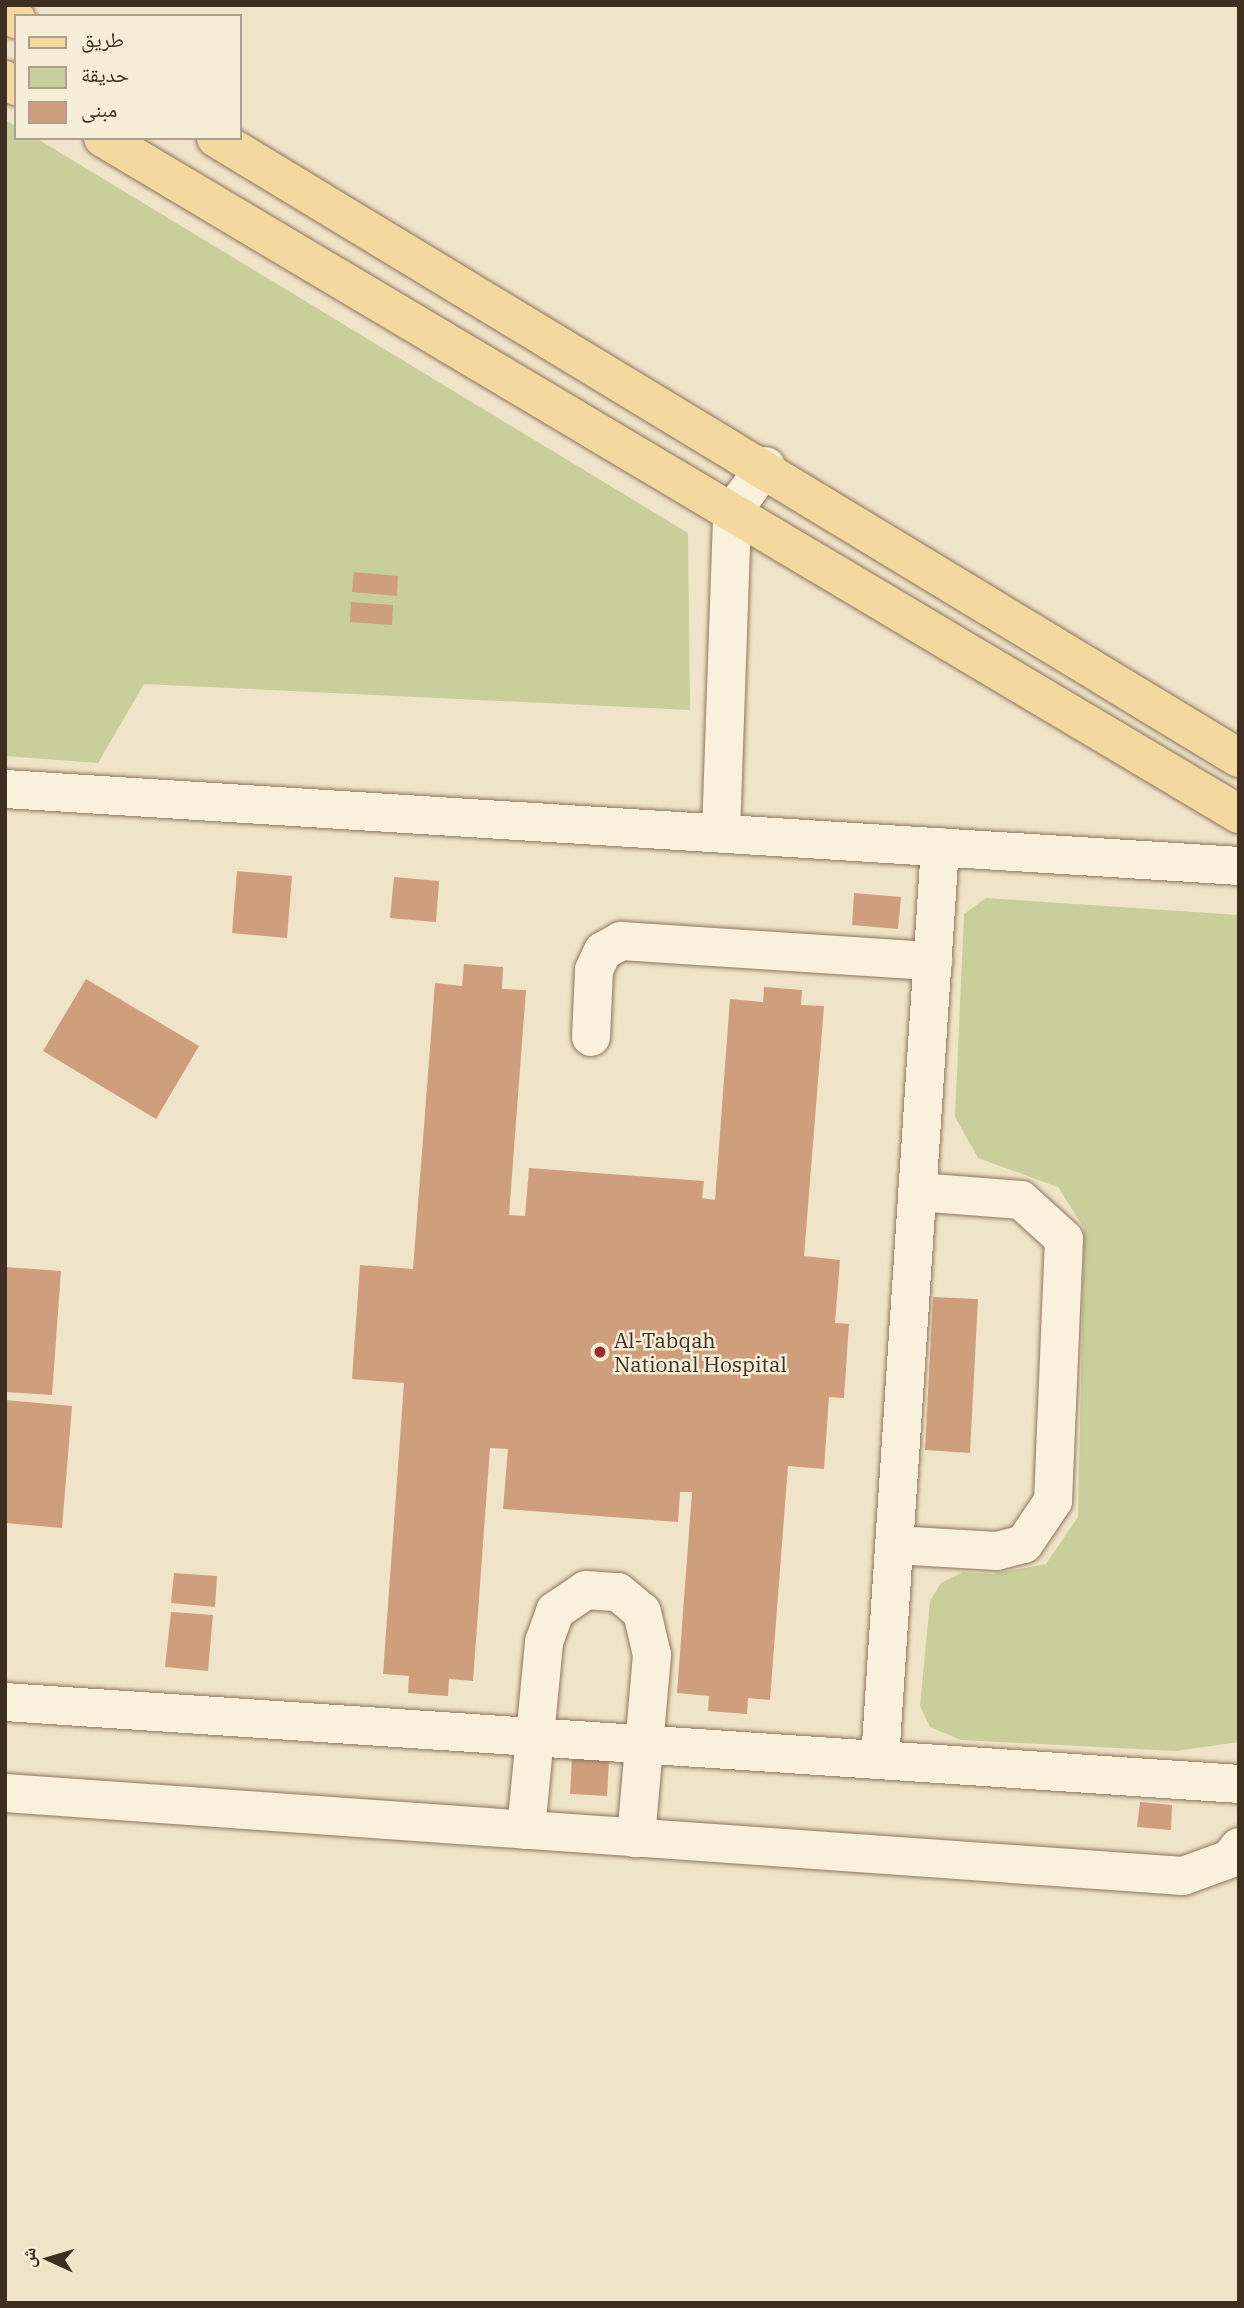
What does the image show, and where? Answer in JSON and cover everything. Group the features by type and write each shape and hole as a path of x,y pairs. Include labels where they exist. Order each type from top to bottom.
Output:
{"main road":[{"path":"106,140 1239,814"},
{"path":"219,140 766,466 1239,758"}],"lane":[{"path":"721,833 732,513 766,466"},
{"path":"5,789 1239,866"},
{"path":"880,1760 940,847"},
{"path":"591,1037 594,970 604,951 621,941 933,961"},
{"path":"894,1545 997,1551 1024,1544 1046,1517 1053,1502 1068,1269 1064,1239 1021,1200 917,1192"},
{"path":"526,1830 544,1642 555,1611 586,1590 607,1592 642,1612 652,1655 636,1838"},
{"path":"5,1702 1239,1784"},
{"path":"5,1793 1183,1876 1230,1859 1239,1846"}],"green space":[{"path":"5,120 14,125 14,140 39,140 688,533 690,710 144,684 98,763 5,756"},
{"path":"986,898 1239,915 1239,1742 1175,1751 961,1740 930,1727 920,1706 930,1601 941,1583 963,1572 992,1574 1046,1564 1078,1517 1084,1228 1058,1187 978,1158 955,1117 964,914"}],"building":[{"path":"354,572 398,576 397,596 352,592"},
{"path":"351,602 393,605 392,625 350,622"},
{"path":"237,871 292,876 287,938 232,933"},
{"path":"394,877 439,881 436,922 390,918"},
{"path":"854,893 901,897 898,929 852,925"},
{"name":"Al-Tabqah National Hospital","path":"464,964 503,967 502,989 526,990 509,1215 525,1216 529,1168 704,1181 702,1198 715,1200 730,999 763,1002 764,987 802,990 801,1005 824,1006 804,1256 840,1260 835,1323 849,1324 844,1398 829,1397 824,1469 788,1466 770,1700 748,1698 747,1714 708,1711 709,1696 677,1693 692,1492 680,1492 678,1522 503,1509 508,1449 490,1448 473,1681 449,1679 448,1696 408,1693 409,1676 383,1674 404,1383 352,1379 360,1265 413,1269 435,983 462,986"},
{"path":"86,979 199,1046 156,1119 43,1051"},
{"path":"5,1267 61,1271 52,1395 5,1392"},
{"path":"933,1297 978,1299 970,1453 925,1450"},
{"path":"5,1400 72,1406 62,1528 5,1523"},
{"path":"174,1573 217,1576 215,1607 171,1603"},
{"path":"171,1612 213,1615 208,1671 165,1667"},
{"path":"572,1758 609,1761 607,1796 570,1794"},
{"path":"1140,1802 1172,1805 1171,1830 1137,1827"}],"place":[{"name":"Al-Tabqah National Hospital","path":"600,1352"}]}
